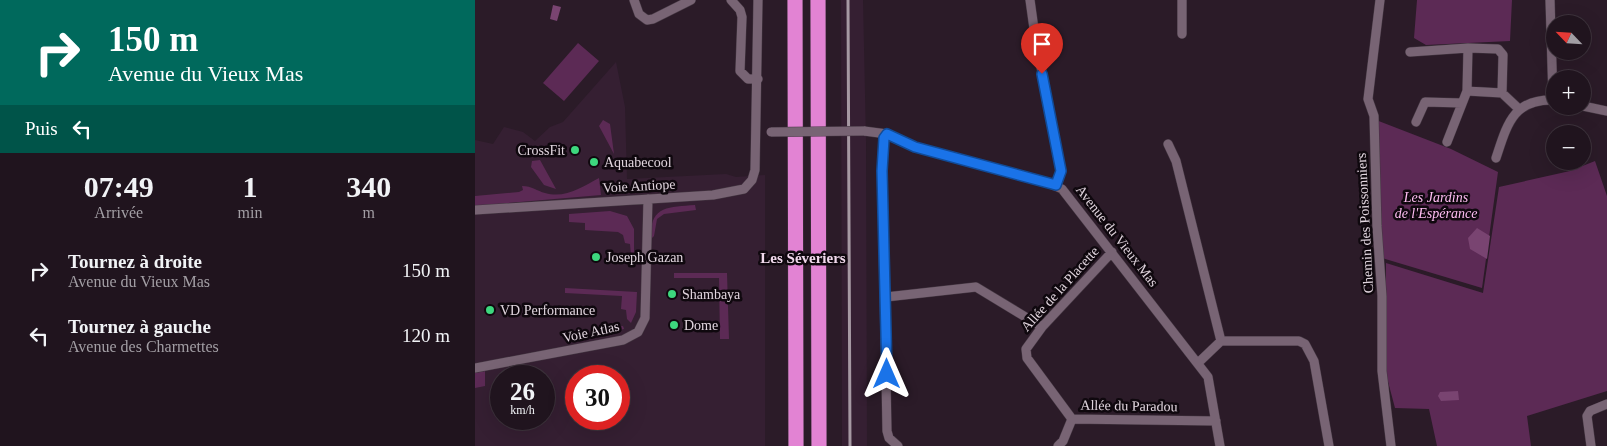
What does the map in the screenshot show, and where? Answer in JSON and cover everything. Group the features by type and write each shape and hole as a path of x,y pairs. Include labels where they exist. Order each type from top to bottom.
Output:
{"highway":[{"path":"795,0 796,446"},
{"path":"818,0 819,446"}],"street":[{"path":"635,0 639,14 647,20 653,20 691,0"},
{"path":"731,0 740,10 742,17 740,71 748,78 758,79"},
{"path":"756,132 758,0"},
{"path":"1030,0 1035,36 1061,171 1056,185"},
{"path":"1182,0 1182,34"},
{"name":"Chemin des Poissonniers","path":"1381,0 1368,99 1374,116 1377,226 1382,296 1382,371 1391,446"},
{"path":"1550,0 1553,70"},
{"path":"1447,142 1467,91 1468,48"},
{"path":"1410,52 1468,48 1498,49 1503,55 1502,93"},
{"path":"1467,91 1502,93 1519,109"},
{"path":"1496,158 1507,127 1519,109 1535,101 1546,100"},
{"path":"1416,122 1425,102 1462,103"},
{"path":"1591,108 1607,111"},
{"name":"Avenue du Vieux Mas","path":"756,132 864,132 887,134 915,147 1056,185 1067,194 1199,362 1208,377 1220,446"},
{"name":"Voie Antiope","path":"475,210 728,194 745,189 752,180 755,170 756,132"},
{"path":"887,134 884,138 882,171 886,297 887,431 889,438 899,446"},
{"path":"1168,144 1176,161 1221,341"},
{"name":"Voie Atlas","path":"475,368 623,340 638,332 645,318 647,199"},
{"name":"Allée de la Placette","path":"1071,419 1025,354 1027,346 1042,327 1112,252"},
{"path":"886,297 976,287 1042,327"},
{"path":"1199,362 1221,341 1299,341 1305,344 1314,361 1329,446"},
{"path":"1591,446 1587,416 1590,411 1607,404"},
{"name":"Allée du Paradou","path":"1058,446 1063,441 1071,419 1216,422"}],"shaded area":[{"path":"841,0 863,0 866,141 867,446 842,446"},
{"path":"553,5 561,7 557,21 550,19"},
{"path":"616,62 625,107 627,179 726,174 736,177 765,175 765,446 475,446 475,140 493,144 504,127 523,132 535,141 550,127 563,122"},
{"path":"1477,228 1490,236 1487,259 1470,249 1468,238"},
{"path":"1458,391 1459,400 1441,401 1438,396 1440,392"}],"green space":[{"path":"1417,0 1512,0 1510,41 1426,45 1414,38"},
{"path":"578,43 599,61 564,101 543,83"},
{"path":"603,120 610,124 614,154 599,126"},
{"name":"Les Jardins de l'Espérance","path":"1376,120 1451,149 1498,172 1482,288 1382,258"},
{"path":"540,160 556,189 544,185 531,167 532,161"},
{"path":"1595,161 1607,196 1607,391 1527,416 1531,446 1437,446 1429,409 1395,408 1386,374 1386,263 1483,293 1499,187 1572,170 1591,170 1591,163"},
{"path":"599,178 601,195 475,206 475,196 519,192 523,190 522,186 545,193 566,193"},
{"path":"695,205 696,210 664,214 657,219 654,236 651,239 653,220 662,210"},
{"path":"610,211 627,216 634,229 634,267 632,267 630,244 625,243 623,235 618,232 585,230 585,223 569,222 569,214"},
{"path":"674,273 727,273 729,339 720,339 719,278 674,278"},
{"path":"565,288 637,292 636,312 631,323 627,319 626,310 621,309 622,296 565,293"},
{"path":"623,326 624,329 579,339 578,336 583,332 585,334"},
{"path":"485,371 485,386 475,388 475,373"}],"railway":[{"path":"848,0 850,446"}],"place":[{"name":"CrossFit","path":"575,150"},
{"name":"Aquabecool","path":"594,162"},
{"name":"Joseph Gazan","path":"596,257"},
{"name":"Shambaya","path":"672,294"},
{"name":"VD Performance","path":"490,310"},
{"name":"Dome","path":"674,325"}],"district":[{"name":"Les Séveriers","path":"803,258"}],"route":[{"path":"887,374 882,171 884,138 887,134 915,147 1056,185 1061,176 1061,171 1042,74"}]}
